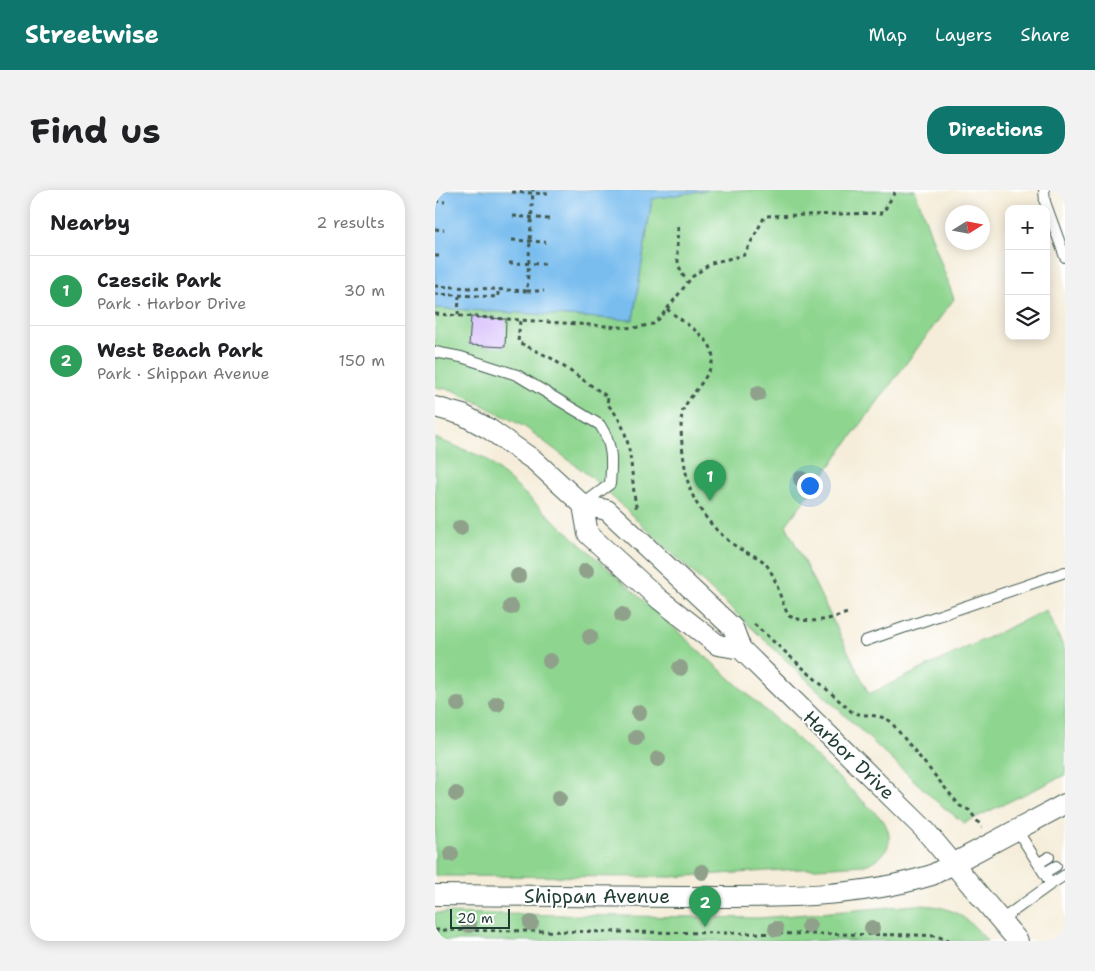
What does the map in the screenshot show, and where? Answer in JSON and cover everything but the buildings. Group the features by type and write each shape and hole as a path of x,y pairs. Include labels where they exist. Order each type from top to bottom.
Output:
{"street":[{"path":"435,408 463,415 489,429 535,461 583,505 588,534 659,599 718,645 741,649"},
{"name":"Harbor Drive","path":"583,505 607,510 733,628 741,649 924,829 955,864"},
{"name":"Shippan Avenue","path":"435,894 727,897 835,894 909,882 932,875 1065,804"},
{"path":"955,864 1018,941"}],"lane":[{"path":"1044,190 1045,202 1065,258"},
{"path":"435,352 461,357 517,375 600,425 608,437 612,456 610,484 583,505"},
{"path":"865,641 1065,572"},
{"path":"1017,830 1051,884"},
{"path":"1039,863 1049,857"},
{"path":"1045,873 1056,866"},
{"path":"1001,920 1065,875"}],"path":[{"path":"435,314 633,328 653,324 692,277 711,263 744,255 765,216 883,213 896,190"},
{"path":"512,192 550,194"},
{"path":"527,291 533,192"},
{"path":"435,201 445,202"},
{"path":"513,216 549,219"},
{"path":"678,227 677,255 679,272 688,282"},
{"path":"435,229 443,230"},
{"path":"511,240 546,242"},
{"path":"435,256 441,256"},
{"path":"509,263 545,264"},
{"path":"435,286 544,291"},
{"path":"435,294 498,297 498,289"},
{"path":"458,315 459,296"},
{"path":"667,309 708,344 712,354 712,365 683,411 682,443 688,483 702,512 714,528 738,548 760,558 768,567 789,616 801,621 815,622 850,612"},
{"path":"519,321 518,342 551,358 608,397 607,404 615,412 622,426 630,452 637,514"},
{"path":"752,622 852,712 862,716 880,715 890,721 960,806 969,810 994,843"},
{"path":"435,930 916,935 937,936 949,941"}],"green space":[{"path":"672,190 915,190 954,299 786,525 869,694 1046,610 1065,650 1065,775 964,823 937,802 591,477 525,427 453,390 435,387 435,308 633,320 652,199"},
{"path":"435,438 485,458 794,736 883,820 889,835 889,841 884,853 873,862 865,865 671,877 435,876"},
{"path":"916,905 938,907 956,913 972,924 987,941 435,941 435,913 759,918"}],"water":[{"path":"435,190 708,190 652,199 633,320 435,308"}],"place":[{"name":"Czescik Park","path":"710,501"},
{"name":"West Beach Park","path":"705,927"}]}
